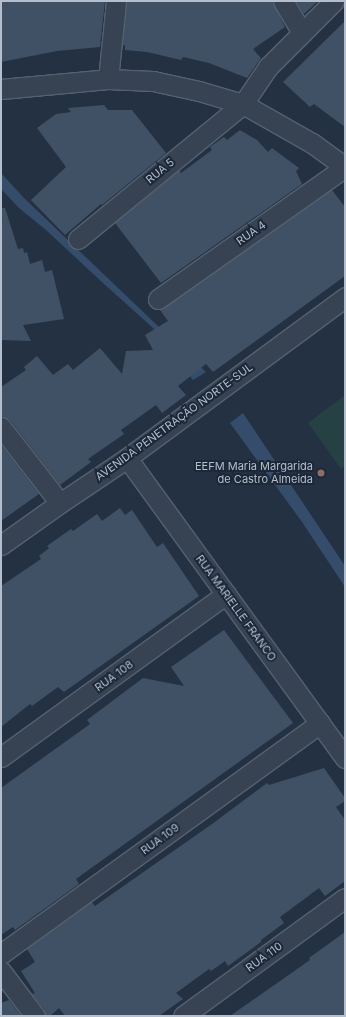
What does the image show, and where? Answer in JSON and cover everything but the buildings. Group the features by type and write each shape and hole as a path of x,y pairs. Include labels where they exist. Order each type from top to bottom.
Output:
{"street":[{"path":"108,79 116,1"},
{"path":"283,1 302,33"},
{"name":"RUA 5","path":"78,239 243,104 268,67 334,1"},
{"path":"1,89 108,79 154,81 199,91 243,104 312,143 345,167"},
{"name":"RUA 4","path":"158,299 345,167"},
{"name":"AVENIDA PENETRAÇÃO NORTE-SUL","path":"1,545 127,458 345,297"},
{"path":"1,427 60,503"},
{"name":"RUA MARIELLE FRANCO","path":"127,458 345,758"},
{"name":"RUA 108","path":"1,757 226,594"},
{"name":"RUA 109","path":"1,954 320,723"},
{"name":"RUA 110","path":"183,1016 345,898"},
{"path":"1,970 35,1016"}],"green space":[{"path":"345,395 345,466 341,469 308,423"}],"water":[{"path":"1,173 24,198 206,372 193,380 152,327 46,230 19,208 1,189"},
{"path":"243,413 345,566 345,587 302,522 230,423"}],"place":[{"name":"EEFM Maria Margarida de Castro Almeida","path":"321,473"}]}
